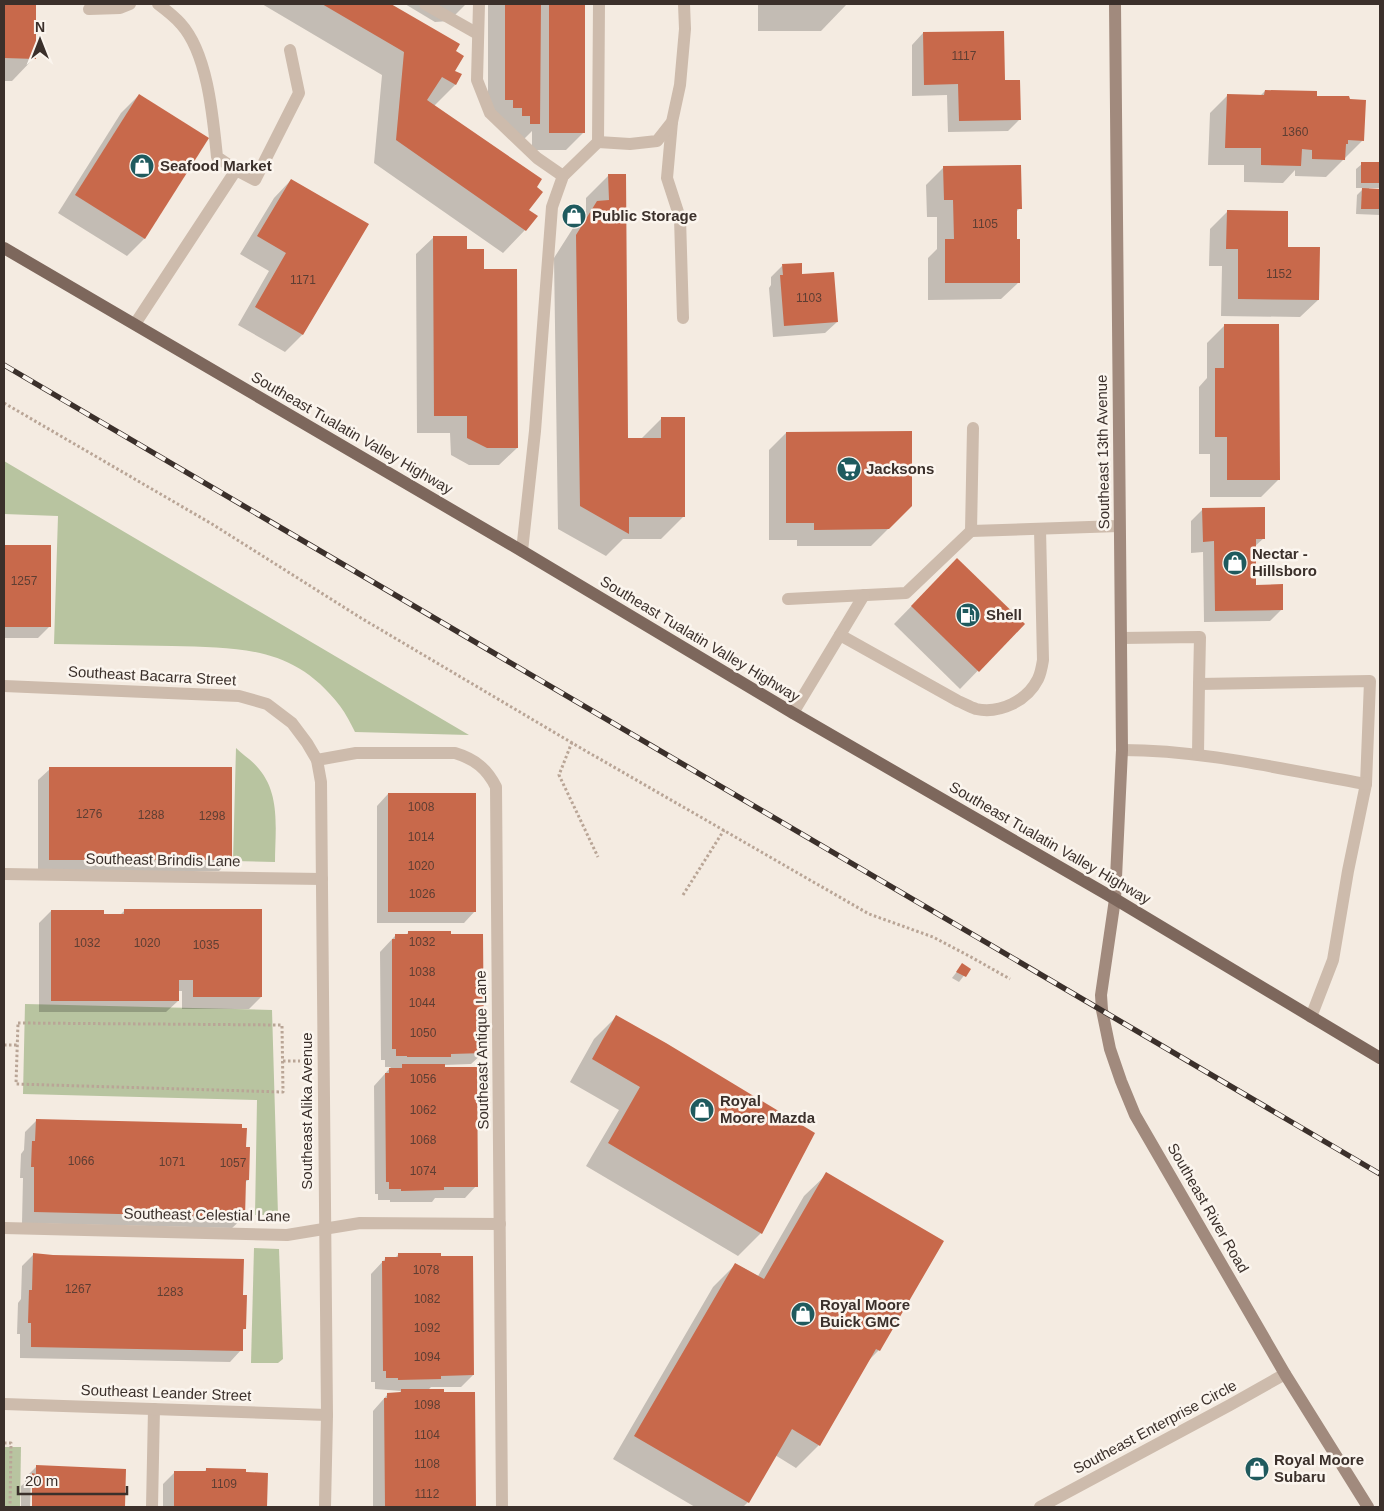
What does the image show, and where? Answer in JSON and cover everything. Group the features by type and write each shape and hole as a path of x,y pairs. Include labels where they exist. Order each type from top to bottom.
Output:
{"main road":[{"name":"Southeast Tualatin Valley Highway","path":"4,248 522,551 793,713 1115,899 1380,1058"}],"street":[{"path":"89,9 120,8 130,4"},
{"path":"158,4 182,25 196,48 210,94 217,157 255,180 299,93 290,50"},
{"path":"425,4 478,34"},
{"path":"479,4 477,80 490,113 537,158 563,176"},
{"path":"522,551 535,431 552,207 563,176 598,142 599,4"},
{"path":"683,318 680,218 667,178 672,122 680,85 685,30 684,4"},
{"name":"Southeast 13th Avenue","path":"1115,4 1122,750 1115,899"},
{"path":"598,142 630,144 657,141 672,122"},
{"path":"135,324 236,170"},
{"path":"971,531 973,428"},
{"path":"788,599 906,593 971,531 1120,526"},
{"path":"840,635 958,701 975,708 994,710 1012,705 1028,694 1038,678 1043,660 1040,529"},
{"path":"793,713 864,595"},
{"path":"1121,638 1200,637 1198,754"},
{"path":"1199,684 1370,681 1366,784 1348,870 1333,960 1312,1017"},
{"name":"Southeast Bacarra Street","path":"4,686 239,696 267,704 292,723"},
{"name":"Southeast Alika Avenue","path":"292,723 307,742 317,760 321,782 327,1416 325,1507"},
{"path":"1122,750 1154,750 1198,754 1366,784"},
{"name":"Southeast Antique Lane","path":"317,760 356,754 455,754 468,757 480,765 490,775 496,787 502,1507"},
{"name":"Southeast Brindis Lane","path":"4,874 322,879"},
{"name":"Southeast River Road","path":"1115,899 1101,995 1110,1049 1121,1081 1135,1114 1284,1374 1368,1507"},
{"name":"Southeast Celestial Lane","path":"4,1228 287,1235 360,1222 500,1224"},
{"name":"Southeast Enterprise Circle","path":"1040,1507 1222,1410 1284,1374"},
{"name":"Southeast Leander Street","path":"4,1404 327,1416"},
{"path":"152,1507 154,1409"}],"path":[{"path":"4,403 212,524 361,618 869,914 933,937 1010,979"},
{"path":"572,742 559,775 598,857"},
{"path":"683,896 724,830"},
{"path":"18,1023 282,1025 283,1092 16,1084 17,1045 18,1023"},
{"path":"4,1045 17,1045"},
{"path":"4,1443 11,1443 10,1507"}],"green space":[{"path":"4,461 469,735 355,732 342,709 322,686 304,672 285,661 265,654 221,648 54,644 58,516 4,514"},
{"path":"236,748 259,769 271,790 276,826 275,862 233,861"},
{"path":"25,1004 272,1010 278,1215 255,1215 257,1100 23,1094"},
{"path":"254,1248 279,1249 283,1359 278,1363 251,1363"},
{"path":"4,1447 21,1447 20,1507 4,1507"}],"building":[{"path":"4,4 36,4 36,59 4,58"},
{"path":"322,4 391,4 460,44 456,51 464,56 455,71 462,74 456,85 442,77 427,100 542,179 537,187 543,192 529,210 538,216 526,231 396,140 404,52"},
{"path":"505,4 541,4 540,124 530,124 530,116 522,116 522,108 513,108 513,100 505,100"},
{"path":"549,4 585,4 585,133 549,133"},
{"path":"1004,31 1005,80 1020,80 1021,120 959,121 958,84 924,85 923,32"},
{"path":"1265,90 1317,91 1317,96 1349,96 1350,99 1366,100 1364,141 1348,140 1345,160 1312,159 1312,150 1302,149 1301,166 1261,165 1261,148 1225,148 1227,94 1264,95"},
{"name":"Seafood Market","path":"139,94 209,138 145,239 75,195"},
{"path":"1361,162 1380,162 1380,183 1361,183"},
{"path":"1021,165 1022,209 1017,209 1017,239 1020,239 1020,283 945,283 945,239 954,239 953,200 944,200 943,166"},
{"path":"608,174 626,174 628,438 661,438 661,417 685,417 685,517 629,517 629,534 580,506 576,235 597,201 609,200"},
{"path":"291,179 369,224 303,335 255,307 286,253 257,236"},
{"path":"1362,188 1380,189 1380,209 1361,209"},
{"path":"1227,210 1288,211 1288,247 1320,247 1319,300 1238,299 1238,249 1226,249"},
{"path":"433,236 467,236 467,249 484,249 484,269 517,269 518,448 487,448 467,438 467,416 434,416"},
{"path":"802,263 802,274 834,272 838,322 784,326 780,275 783,275 782,264"},
{"path":"1224,324 1279,324 1280,480 1227,480 1227,437 1215,437 1215,368 1224,368"},
{"name":"Jacksons","path":"912,431 912,506 889,529 814,530 814,523 786,523 786,432"},
{"name":"Nectar - Hillsboro","path":"1265,507 1265,539 1256,539 1256,585 1283,584 1283,610 1215,611 1214,541 1203,542 1202,508"},
{"path":"4,545 51,545 51,627 4,627"},
{"name":"Shell","path":"957,558 1025,624 979,672 911,606"},
{"path":"49,767 232,767 232,860 49,860"},
{"path":"388,793 476,793 476,912 388,912"},
{"path":"124,909 262,909 262,997 193,997 193,980 179,980 179,1001 51,1001 51,910 104,910 104,914 124,914"},
{"path":"408,931 451,931 451,934 483,934 484,1053 451,1054 451,1057 396,1056 396,1049 392,1049 392,939 395,939 395,934 408,934"},
{"path":"962,963 971,969 966,977 956,972"},
{"name":"Royal Moore Mazda","path":"616,1015 815,1133 762,1234 608,1143 640,1087 592,1059"},
{"path":"402,1064 445,1064 445,1067 477,1067 478,1187 444,1187 444,1190 401,1191 401,1189 389,1189 389,1182 386,1182 385,1073 389,1073 389,1068 402,1068"},
{"path":"36,1119 242,1124 242,1128 247,1128 246,1147 250,1147 249,1180 246,1180 245,1217 34,1212 34,1167 31,1167 32,1141 35,1141"},
{"name":"Royal Moore Buick GMC","path":"826,1172 944,1241 880,1351 876,1349 820,1446 792,1429 749,1503 634,1436 735,1263 764,1279"},
{"path":"33,1253 244,1259 243,1295 247,1295 246,1329 243,1329 243,1351 31,1347 31,1323 28,1323 29,1290 32,1290"},
{"path":"398,1253 441,1253 441,1256 473,1256 474,1375 441,1376 441,1379 398,1380 398,1378 386,1378 386,1371 383,1371 382,1261 385,1261 385,1257 398,1257"},
{"path":"401,1389 444,1389 444,1392 475,1392 476,1507 385,1507 384,1398 387,1398 387,1393 401,1392"},
{"path":"36,1465 126,1469 125,1507 32,1507 32,1473 36,1474"},
{"path":"206,1468 246,1469 246,1472 268,1473 267,1507 174,1507 174,1471 206,1471"}],"railway":[{"path":"4,365 1380,1174"}],"place":[{"name":"Seafood Market","path":"142,166"},
{"name":"Public Storage","path":"574,216"},
{"name":"Jacksons","path":"849,469"},
{"name":"Nectar - Hillsboro","path":"1235,563"},
{"name":"Shell","path":"968,615"},
{"name":"Royal Moore Mazda","path":"702,1110"},
{"name":"Royal Moore Buick GMC","path":"803,1314"},
{"name":"Royal Moore Subaru","path":"1257,1469"}]}
